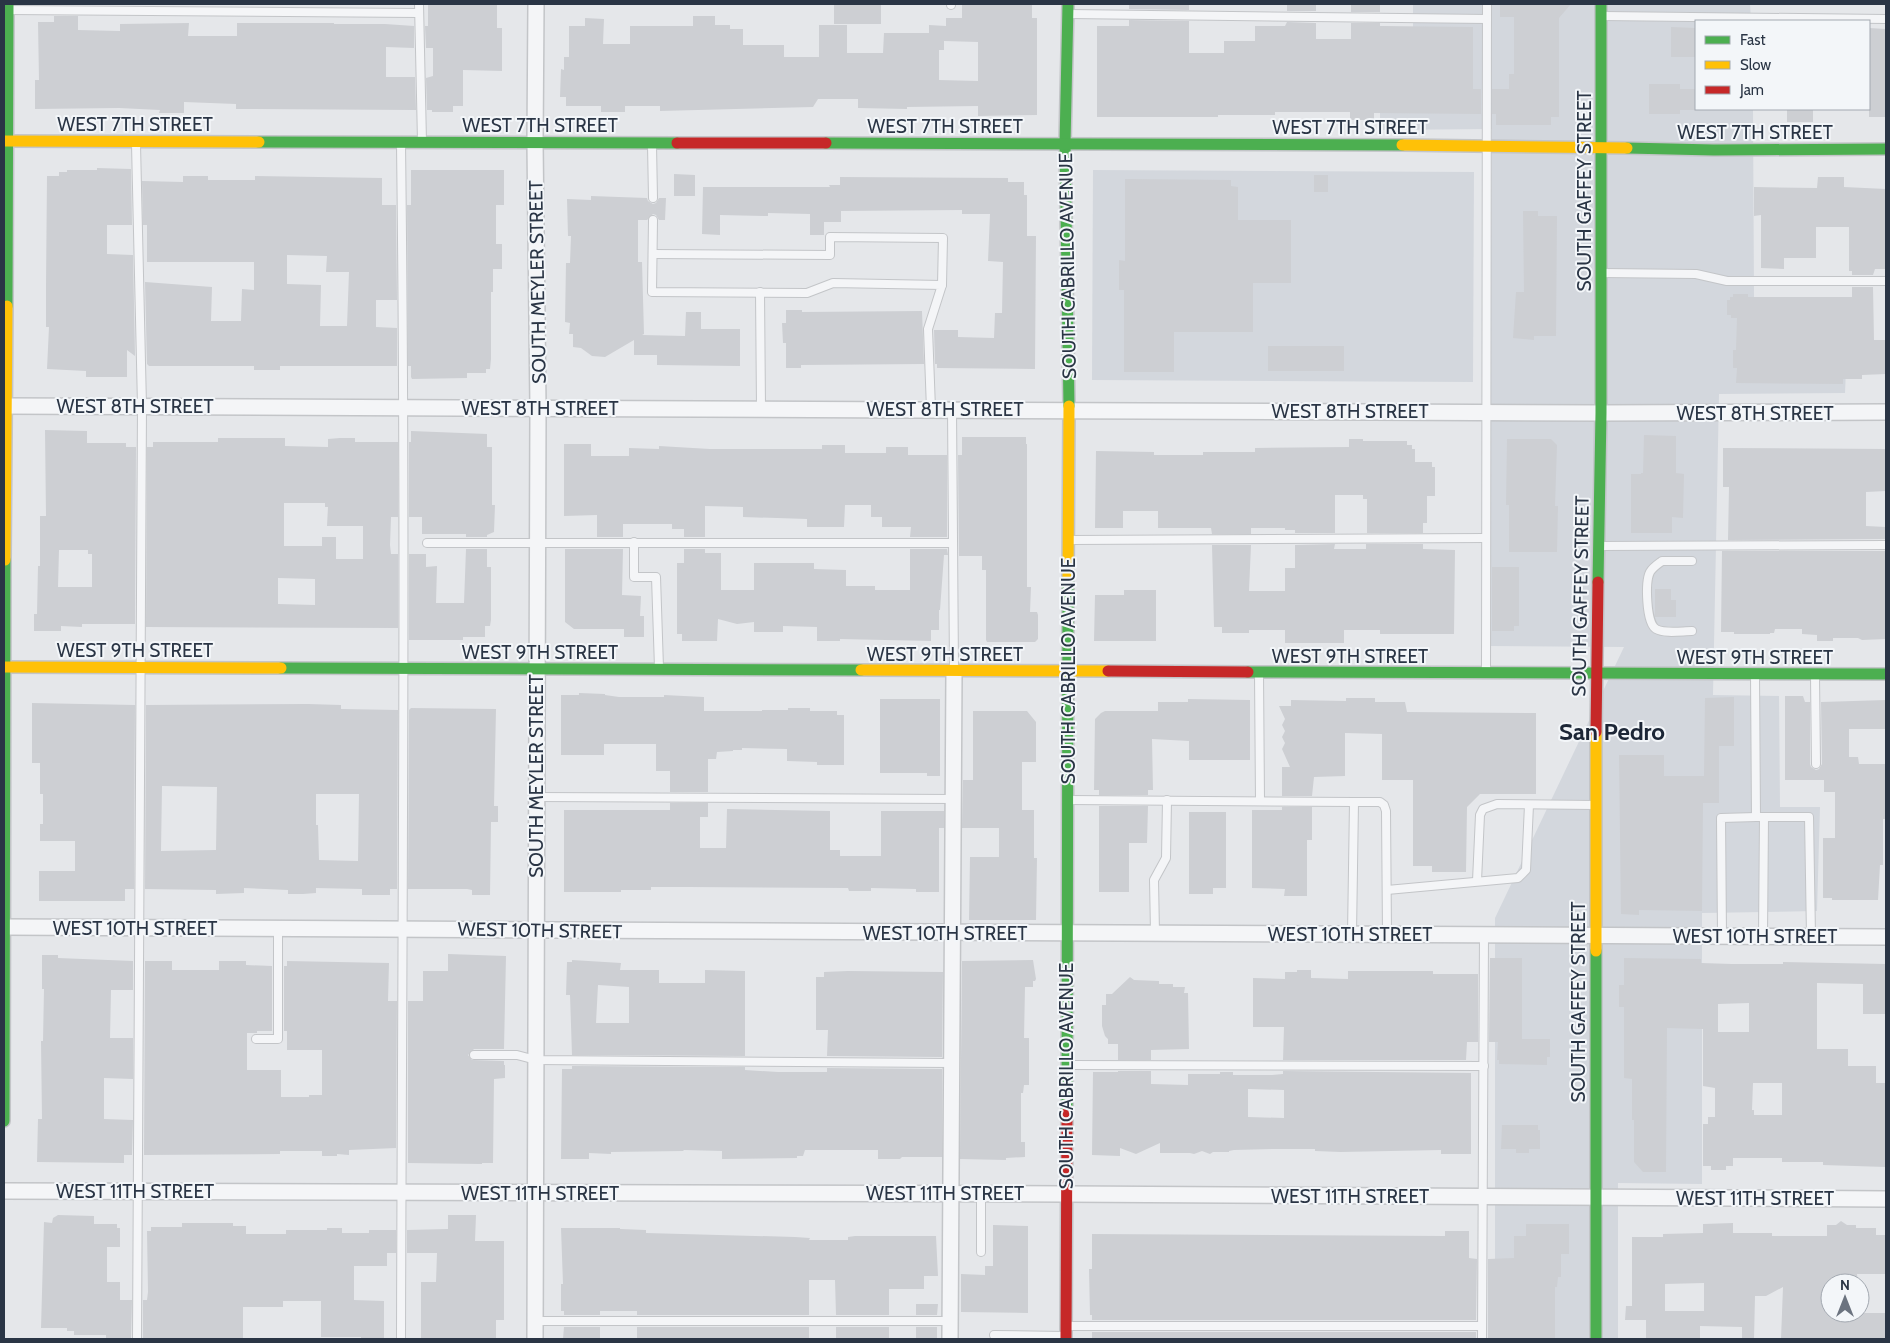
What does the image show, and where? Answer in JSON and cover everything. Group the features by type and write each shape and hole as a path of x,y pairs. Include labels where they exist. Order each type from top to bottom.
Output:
{"street":[{"name":"SOUTH MEYLER STREET","path":"535,1339 538,408 535,142 536,4"},
{"path":"4,1121 4,667 8,7"},
{"name":"SOUTH CABRILLO AVENUE","path":"1066,1334 1069,410 1065,144 1068,9"},
{"name":"SOUTH GAFFEY STREET","path":"1596,1339 1595,935 1596,674 1601,413 1601,10"},
{"name":"WEST 7TH STREET","path":"6,141 1486,146 1714,150 1886,150"},
{"name":"WEST 8TH STREET","path":"6,406 1601,413 1886,412"},
{"name":"WEST 9TH STREET","path":"4,667 1886,674"},
{"path":"950,1339 954,672"},
{"name":"WEST 10TH STREET","path":"5,928 402,928 1886,937"},
{"name":"WEST 11TH STREET","path":"4,1191 1066,1194 1886,1199"}],"lane":[{"path":"419,4 422,142"},
{"path":"1486,674 1487,4"},
{"path":"8,7 419,13"},
{"path":"1068,9 1487,19"},
{"path":"1601,10 1886,18"},
{"path":"136,142 142,406 137,1339"},
{"path":"401,142 404,407 401,1339"},
{"path":"652,143 653,198"},
{"path":"653,220 652,292 807,293 833,283 942,285"},
{"path":"653,254 830,255 830,237 943,238 942,285 928,329 931,409"},
{"path":"1601,272 1696,274 1727,281 1886,281"},
{"path":"760,292 761,408"},
{"path":"952,409 954,672"},
{"path":"1069,540 1486,538"},
{"path":"634,542 634,577 656,577 659,670"},
{"path":"427,543 953,543"},
{"path":"1598,546 1886,545"},
{"path":"1692,561 1662,561 1651,570 1648,578 1648,614 1650,622 1656,629 1665,631 1692,631"},
{"path":"1259,673 1260,801"},
{"path":"1755,674 1763,936"},
{"path":"1815,674 1816,764"},
{"path":"536,797 953,799"},
{"path":"1067,800 1380,802 1384,805 1386,811 1387,934"},
{"path":"1155,933 1154,880 1166,858 1166,800"},
{"path":"1352,934 1354,802"},
{"path":"1387,890 1518,878 1525,872 1527,866 1529,804"},
{"path":"1477,881 1481,811 1490,805 1596,805"},
{"path":"1722,936 1721,818 1760,817 1809,817 1811,936"},
{"path":"256,1039 278,1039 278,928"},
{"path":"1482,1339 1484,935"},
{"path":"474,1055 516,1055 536,1060 952,1063"},
{"path":"1066,1066 1484,1066"},
{"path":"980,1252 981,1194"},
{"path":"535,1321 950,1321"},
{"path":"994,1335 1482,1326"}],"shaded area":[{"path":"1413,4 1750,4 1751,20 1695,20 1695,110 1753,110 1754,298 1849,298 1845,393 1719,394 1713,695 1779,696 1780,807 1820,807 1817,911 1702,913 1702,1184 1618,1183 1618,1339 1495,1339 1495,918 1624,647 1488,646 1492,129 1380,130 1380,26 1413,28"},
{"path":"1093,170 1474,172 1473,382 1092,380"}],"building":[{"path":"428,4 497,4 497,28 502,28 502,71 463,70 463,106 453,106 453,112 432,112 432,110 427,110 426,78 433,76 433,48 426,48 425,26 428,26"},
{"path":"834,4 881,4 881,24 834,24"},
{"path":"962,4 1032,4 1032,18 1037,18 1037,115 978,116 978,106 907,107 907,109 858,108 858,99 818,99 813,107 660,111 660,106 625,106 625,112 601,112 601,106 566,106 566,97 560,97 561,69 564,70 564,57 569,57 569,26 585,26 585,18 604,19 603,44 630,44 630,26 693,26 693,16 715,16 715,25 730,25 730,29 743,29 743,45 784,45 784,57 819,57 819,25 847,25 847,53 883,53 884,33 929,33 929,25 946,26 946,18 962,18","holes":["944,41 978,42 978,81 939,80 939,50 944,50"]},
{"path":"1129,4 1189,4 1189,10 1129,9"},
{"path":"1287,4 1316,4 1316,11 1287,11"},
{"path":"1351,4 1380,4 1380,12 1351,12"},
{"path":"1500,4 1571,4 1559,18 1559,117 1551,117 1551,125 1496,125 1496,114 1492,114 1492,89 1509,89 1509,74 1514,74 1514,17 1500,17"},
{"path":"54,16 78,16 78,30 120,31 120,24 189,23 188,36 237,36 237,23 334,23 414,26 414,48 386,47 386,77 415,77 416,110 236,109 236,104 184,102 184,113 159,113 160,110 119,108 35,109 35,80 39,80 38,22 54,22"},
{"path":"1129,20 1189,21 1189,53 1224,53 1224,41 1255,41 1255,26 1285,26 1287,22 1316,23 1316,39 1351,39 1351,23 1380,23 1380,26 1473,27 1473,89 1481,89 1481,114 1374,113 1374,120 1350,120 1350,112 1275,112 1275,115 1218,115 1218,117 1097,117 1097,26 1129,26"},
{"path":"1671,27 1695,28 1695,57 1671,57"},
{"path":"1870,28 1886,29 1886,117 1869,117"},
{"path":"1649,84 1680,84 1680,89 1695,89 1695,110 1680,110 1680,114 1649,114"},
{"path":"1787,110 1813,110 1813,122 1787,122"},
{"path":"97,168 131,169 132,225 107,225 107,254 133,255 135,356 127,350 127,377 86,377 86,371 47,369 49,327 46,327 47,176 59,176 59,172 67,172 67,170 97,170"},
{"path":"411,170 504,170 504,205 496,205 496,244 502,244 502,269 493,269 491,359 490,369 486,369 486,373 467,373 467,378 412,379 411,377 411,366 408,366 407,205 411,205"},
{"path":"674,174 695,175 695,196 674,196"},
{"path":"1314,175 1328,175 1328,192 1314,192"},
{"path":"183,176 208,176 208,180 255,180 255,176 382,178 382,205 396,205 397,300 376,300 376,327 397,328 397,366 280,366 280,370 254,370 254,366 149,366 147,364 145,282 212,287 211,321 241,321 242,289 254,290 254,262 147,262 147,225 143,225 142,181 183,182","holes":["287,255 327,256 326,272 349,272 347,326 320,326 321,285 287,284"]},
{"path":"840,177 1008,178 1008,182 1024,182 1024,195 1027,195 1027,236 1036,236 1035,369 937,368 937,364 935,364 934,330 958,330 958,337 994,338 995,313 1002,313 1003,262 988,261 990,214 962,214 962,210 841,211 841,222 824,222 824,235 810,235 810,214 768,213 768,216 720,215 720,235 702,234 703,187 830,187 829,185 840,185"},
{"path":"1818,177 1844,177 1844,187 1886,189 1886,269 1875,269 1873,275 1852,275 1852,271 1849,271 1849,227 1816,227 1816,258 1784,258 1784,269 1761,268 1761,215 1754,216 1754,187 1817,188"},
{"path":"1125,179 1231,180 1231,186 1238,187 1238,220 1291,220 1291,283 1253,283 1253,332 1174,332 1174,372 1124,372 1124,290 1119,290 1119,260 1125,261"},
{"path":"591,196 647,198 653,204 659,198 666,198 665,220 659,220 653,214 647,220 638,220 638,262 642,262 644,334 642,335 685,336 686,312 701,312 701,329 740,329 740,366 657,365 657,355 634,355 634,340 605,357 592,356 581,348 573,347 573,334 569,334 570,323 565,322 566,263 570,263 571,236 568,236 567,199 591,200"},
{"path":"1523,211 1538,211 1538,216 1557,216 1556,336 1534,336 1534,340 1513,338 1516,292 1524,292"},
{"path":"1852,287 1873,287 1874,340 1886,340 1886,374 1862,375 1862,379 1843,379 1843,384 1736,383 1737,368 1733,368 1733,350 1736,350 1737,318 1731,318 1731,315 1727,315 1727,300 1733,297 1733,294 1748,294 1748,297 1852,297"},
{"path":"786,310 802,310 802,312 922,311 924,364 801,365 801,368 786,368 786,343 783,343 782,323 786,323"},
{"path":"1268,346 1344,346 1344,371 1268,371"},
{"path":"45,430 87,431 87,443 126,443 126,447 136,447 135,624 82,624 82,627 61,626 61,631 34,631 34,614 37,614 38,566 40,566 40,516 46,516","holes":["59,550 88,550 88,554 92,554 92,587 58,587"]},
{"path":"411,431 487,434 487,447 492,447 492,505 495,505 494,532 487,535 487,537 466,537 466,534 422,534 422,517 409,517 409,442 411,442"},
{"path":"1644,435 1676,436 1676,473 1684,474 1683,518 1672,517 1672,533 1631,533 1631,474 1643,473"},
{"path":"962,437 1026,437 1027,587 1031,587 1030,612 1037,612 1038,615 1038,639 1035,642 987,642 986,640 986,570 982,570 982,556 959,556 958,455 962,455"},
{"path":"218,438 285,438 285,446 328,447 328,439 340,438 355,438 355,442 398,442 398,517 391,517 390,545 391,554 398,554 398,628 146,627 147,447 153,447 153,442 218,442","holes":["284,503 325,503 325,507 328,507 327,526 363,526 363,559 336,559 336,537 322,537 322,546 284,546","278,578 315,579 315,605 278,604"]},
{"path":"1349,439 1363,439 1363,441 1407,441 1407,445 1412,445 1412,449 1415,449 1415,462 1432,462 1432,467 1435,467 1435,496 1427,496 1427,523 1423,523 1423,533 1367,533 1367,499 1363,499 1363,495 1335,495 1335,533 1295,533 1295,530 1285,530 1285,528 1251,528 1251,534 1212,534 1211,528 1158,528 1158,511 1123,511 1123,528 1095,528 1096,451 1154,452 1154,455 1203,455 1203,452 1255,452 1255,448 1349,447"},
{"path":"1507,439 1551,439 1557,445 1555,506 1558,506 1557,552 1509,552 1509,505 1506,505"},
{"path":"564,444 591,444 591,456 629,456 629,448 659,449 659,446 710,449 822,449 822,445 845,445 845,453 886,453 886,447 908,447 908,455 947,455 947,537 910,537 911,527 882,527 882,517 871,517 871,505 845,505 844,527 807,527 807,519 743,517 743,507 705,506 705,537 684,537 684,529 672,529 672,524 623,524 623,537 597,537 597,515 564,516"},
{"path":"1723,448 1886,449 1886,491 1866,492 1866,526 1886,527 1886,539 1728,540 1729,487 1723,487"},
{"path":"1335,544 1334,549 1366,549 1366,544 1423,544 1423,549 1455,550 1454,634 1380,634 1380,630 1344,630 1344,643 1285,643 1285,630 1249,630 1249,633 1222,633 1222,627 1214,627 1212,545 1251,545 1249,591 1285,591 1285,568 1295,568 1295,545"},
{"path":"466,549 487,549 487,567 491,567 491,620 490,626 485,626 485,637 463,637 463,640 409,640 409,554 426,554 426,567 437,566 436,603 464,603"},
{"path":"565,549 623,549 622,595 641,596 640,616 644,616 644,637 624,637 624,629 574,629 565,622"},
{"path":"684,549 705,549 705,553 721,553 721,590 754,590 754,563 814,563 814,569 846,570 846,586 875,586 875,590 910,590 910,549 947,549 948,555 944,555 939,630 931,630 931,641 840,639 840,641 817,641 817,627 783,626 783,632 754,632 754,622 737,624 718,619 717,641 682,641 682,634 677,634 677,563 684,563"},
{"path":"1722,551 1886,551 1886,639 1833,638 1833,641 1817,641 1817,635 1802,634 1802,629 1775,629 1774,633 1770,634 1721,632"},
{"path":"1492,567 1519,567 1519,626 1514,626 1514,631 1492,631"},
{"path":"1655,589 1671,589 1671,600 1676,600 1676,617 1655,617"},
{"path":"1124,590 1156,590 1156,641 1094,641 1095,595 1124,595"},
{"path":"579,693 605,694 619,697 664,697 664,695 704,697 704,711 762,711 810,708 810,711 837,711 837,715 844,715 844,765 817,765 817,762 787,761 787,749 742,748 742,750 717,752 716,759 708,759 708,792 670,792 670,771 656,771 656,744 604,744 604,755 561,755 561,695 579,695"},
{"path":"1785,696 1803,696 1805,702 1810,702 1810,764 1816,770 1822,764 1821,702 1886,700 1886,729 1849,729 1849,757 1858,757 1859,764 1886,764 1883,865 1880,865 1878,900 1832,900 1832,898 1823,898 1823,838 1835,838 1835,792 1824,792 1824,780 1785,780"},
{"path":"1734,697 1734,746 1719,746 1719,803 1703,803 1702,911 1639,910 1639,915 1621,914 1619,755 1664,755 1664,776 1704,776 1705,698"},
{"path":"1346,698 1375,698 1375,702 1405,702 1407,712 1536,713 1536,794 1480,794 1467,807 1466,872 1432,872 1432,866 1413,866 1413,780 1382,780 1382,734 1345,733 1345,776 1314,777 1312,796 1282,796 1282,767 1290,767 1282,749 1285,743 1282,737 1285,731 1282,725 1285,719 1279,706 1291,706 1291,700 1346,701"},
{"path":"880,699 940,699 940,776 927,776 927,773 880,773"},
{"path":"1188,699 1250,700 1250,760 1189,760 1189,741 1152,739 1153,790 1148,790 1148,795 1099,795 1099,790 1094,790 1095,719 1105,711 1158,711 1158,702 1188,702"},
{"path":"32,703 135,705 134,889 125,889 125,901 39,901 39,871 75,871 75,841 40,841 40,824 43,824 43,794 40,794 40,763 32,763"},
{"path":"308,704 341,705 341,709 398,710 397,889 390,889 390,895 362,895 362,889 316,888 316,893 288,894 288,890 244,888 244,893 216,894 216,890 145,889 146,705","holes":["162,786 217,787 216,850 161,851","316,794 359,794 358,861 319,860"]},
{"path":"411,708 496,709 494,806 498,806 498,822 491,822 490,895 472,895 472,890 467,889 408,889 409,710"},
{"path":"973,711 1027,711 1036,722 1036,762 1022,762 1022,810 1034,810 1034,858 1037,858 1036,920 969,920 970,857 999,857 999,828 962,828 963,780 973,780"},
{"path":"670,803 708,803 708,817 700,817 700,848 726,848 727,809 830,811 830,850 840,850 840,856 881,856 881,811 944,811 944,828 939,828 939,892 916,892 916,889 871,888 871,891 849,891 848,888 651,887 651,890 621,890 621,892 564,892 564,810 670,810"},
{"path":"1099,806 1148,806 1147,843 1129,843 1129,892 1099,892"},
{"path":"1282,807 1312,807 1312,840 1307,840 1307,896 1284,896 1285,889 1252,888 1252,810 1282,810"},
{"path":"1189,812 1226,812 1226,888 1213,888 1213,894 1189,894"},
{"path":"448,954 506,956 504,1049 474,1049 468,1055 472,1060 504,1061 505,1065 505,1078 494,1079 493,1163 408,1163 408,1001 423,1001 423,971 448,971"},
{"path":"42,955 58,955 58,958 133,961 133,990 111,990 110,1038 133,1038 133,1079 104,1078 104,1119 133,1120 132,1155 124,1155 124,1163 37,1162 38,1119 42,1119 41,1041 43,1041 44,989 42,989"},
{"path":"1490,958 1522,958 1522,1039 1550,1039 1550,1057 1547,1057 1547,1065 1499,1064 1499,1060 1497,1060 1498,1042 1489,1042"},
{"path":"1624,958 1701,959 1701,963 1732,964 1783,964 1783,962 1886,964 1886,1014 1863,1014 1863,984 1817,983 1817,1049 1848,1049 1848,1066 1876,1066 1876,1083 1886,1083 1886,1167 1823,1165 1823,1162 1782,1162 1782,1158 1733,1158 1733,1166 1726,1166 1726,1170 1711,1170 1711,1166 1703,1166 1703,1124 1708,1124 1708,1117 1715,1117 1715,1088 1703,1086 1703,1029 1667,1028 1666,1172 1643,1172 1634,1162 1632,1079 1624,1078 1624,1007 1619,1007 1619,985 1624,985","holes":["1749,1003 1749,1032 1718,1032 1718,1004","1753,1083 1782,1083 1782,1115 1754,1115 1754,1110 1752,1110"]},
{"path":"572,960 621,963 620,970 659,970 659,983 705,983 705,970 745,971 745,1056 572,1055 570,995 566,995 567,962 572,962","holes":["598,985 629,987 629,1023 596,1023"]},
{"path":"1033,960 1036,979 1033,981 1033,987 1025,987 1024,1038 1029,1038 1029,1085 1024,1085 1023,1093 1021,1093 1021,1142 1025,1142 1025,1157 1006,1158 1006,1160 960,1159 962,961"},
{"path":"145,961 172,961 172,970 219,970 219,961 246,961 246,965 272,966 272,1031 247,1033 247,1070 281,1070 281,1097 322,1095 322,1050 287,1050 287,1031 284,1031 284,966 287,966 287,961 389,963 388,1001 397,1001 396,1148 349,1150 349,1155 337,1154 337,1156 322,1156 322,1151 280,1151 280,1154 144,1155"},
{"path":"1297,970 1311,970 1311,978 1348,979 1348,971 1433,971 1433,974 1478,974 1478,1042 1467,1042 1466,1060 1283,1060 1284,1027 1253,1027 1253,978 1285,979 1285,972 1297,972"},
{"path":"824,972 943,972 942,1057 827,1056 828,1030 816,1030 816,977 824,977"},
{"path":"1130,977 1134,980 1159,981 1159,984 1173,984 1173,987 1185,987 1184,993 1188,993 1189,1049 1151,1050 1151,1060 1118,1060 1118,1044 1108,1044 1108,1039 1102,1026 1102,1005 1106,1005 1106,994 1112,994"},
{"path":"572,1066 745,1067 745,1070 778,1072 827,1072 827,1068 942,1069 942,1157 878,1159 878,1150 805,1150 803,1156 797,1156 797,1158 722,1159 722,1151 684,1150 611,1152 611,1154 589,1153 589,1159 561,1159 562,1069 572,1069"},
{"path":"1151,1071 1151,1084 1188,1085 1188,1074 1220,1074 1220,1072 1233,1072 1233,1075 1272,1075 1283,1074 1283,1071 1471,1073 1471,1154 1441,1154 1441,1150 1341,1152 1315,1151 1315,1149 1234,1150 1210,1154 1202,1151 1194,1154 1160,1153 1160,1143 1136,1154 1120,1148 1120,1156 1092,1155 1093,1072","holes":["1248,1089 1284,1090 1284,1118 1248,1117"]},
{"path":"1502,1125 1538,1125 1538,1130 1540,1130 1540,1149 1529,1149 1529,1153 1516,1153 1516,1149 1501,1149"},
{"path":"58,1215 94,1216 94,1224 117,1224 117,1228 120,1228 120,1247 107,1247 107,1282 120,1282 120,1300 132,1300 131,1339 106,1339 106,1335 74,1335 74,1331 67,1331 67,1328 41,1328 44,1222 52,1223 53,1218"},
{"path":"448,1215 476,1215 475,1241 504,1241 504,1320 496,1320 496,1339 421,1339 421,1282 436,1282 437,1253 407,1253 407,1230 448,1229"},
{"path":"1841,1221 1847,1225 1856,1225 1856,1228 1876,1228 1876,1235 1886,1235 1886,1274 1820,1273 1820,1323 1870,1323 1870,1313 1886,1313 1886,1339 1781,1339 1783,1287 1766,1296 1755,1296 1754,1339 1742,1339 1742,1327 1700,1326 1700,1339 1646,1339 1646,1320 1625,1320 1626,1306 1632,1306 1632,1237 1663,1237 1663,1234 1703,1233 1703,1224 1733,1223 1733,1233 1772,1233 1772,1236 1827,1236 1827,1225 1836,1225","holes":["1704,1283 1704,1311 1665,1311 1665,1284"]},
{"path":"182,1223 233,1223 233,1226 246,1226 246,1234 286,1234 286,1230 327,1230 327,1228 342,1228 342,1233 396,1230 396,1253 387,1253 387,1266 354,1266 354,1300 384,1301 384,1339 321,1337 321,1301 283,1301 283,1307 243,1307 243,1339 143,1339 143,1300 147,1300 148,1292 147,1231 151,1231 151,1227 182,1227"},
{"path":"1526,1224 1569,1224 1569,1254 1561,1254 1561,1277 1558,1277 1557,1287 1555,1287 1555,1339 1488,1339 1488,1259 1514,1258 1514,1236 1526,1236"},
{"path":"993,1225 1028,1226 1028,1313 961,1312 961,1274 985,1275 985,1266 993,1266"},
{"path":"561,1228 620,1228 646,1230 646,1233 795,1237 810,1238 809,1240 848,1240 848,1237 855,1236 936,1236 938,1276 924,1276 924,1289 889,1289 889,1315 836,1315 835,1280 809,1280 809,1315 637,1315 637,1311 600,1311 600,1315 564,1315 564,1311 561,1311 561,1284 563,1284"},
{"path":"1445,1231 1469,1231 1469,1258 1477,1259 1476,1320 1092,1320 1092,1315 1090,1315 1089,1269 1092,1269 1092,1234 1445,1236"},
{"path":"916,1304 938,1304 937,1315 916,1315"},
{"path":"564,1327 600,1327 600,1338 563,1339"},
{"path":"637,1327 809,1327 809,1339 637,1339"},
{"path":"836,1327 889,1327 889,1339 836,1339"},
{"path":"916,1327 937,1327 937,1339 916,1339"},
{"path":"1092,1332 1476,1332 1476,1339 1092,1339"}],"traffic: fast":[{"path":"7,306 8,4"},
{"path":"1068,4 1065,144 1069,406"},
{"path":"1598,582 1601,413 1601,4"},
{"path":"259,142 677,143"},
{"path":"826,143 1402,145"},
{"path":"1627,148 1714,150 1886,149"},
{"path":"4,1121 5,560"},
{"path":"1067,1113 1068,578"},
{"path":"281,668 861,670"},
{"path":"1248,672 1886,674"},
{"path":"1596,951 1596,1339"}],"traffic: slow":[{"path":"4,141 259,142"},
{"path":"1402,145 1627,148"},
{"path":"5,560 7,306"},
{"path":"1068,578 1069,406"},
{"path":"4,667 281,668"},
{"path":"861,670 1108,671"},
{"path":"1596,732 1596,951"}],"traffic: jam":[{"path":"677,143 826,143"},
{"path":"1596,732 1598,582"},
{"path":"1108,671 1248,672"},
{"path":"1066,1339 1067,1113"}],"district":[{"name":"San Pedro","path":"1612,732"}]}
